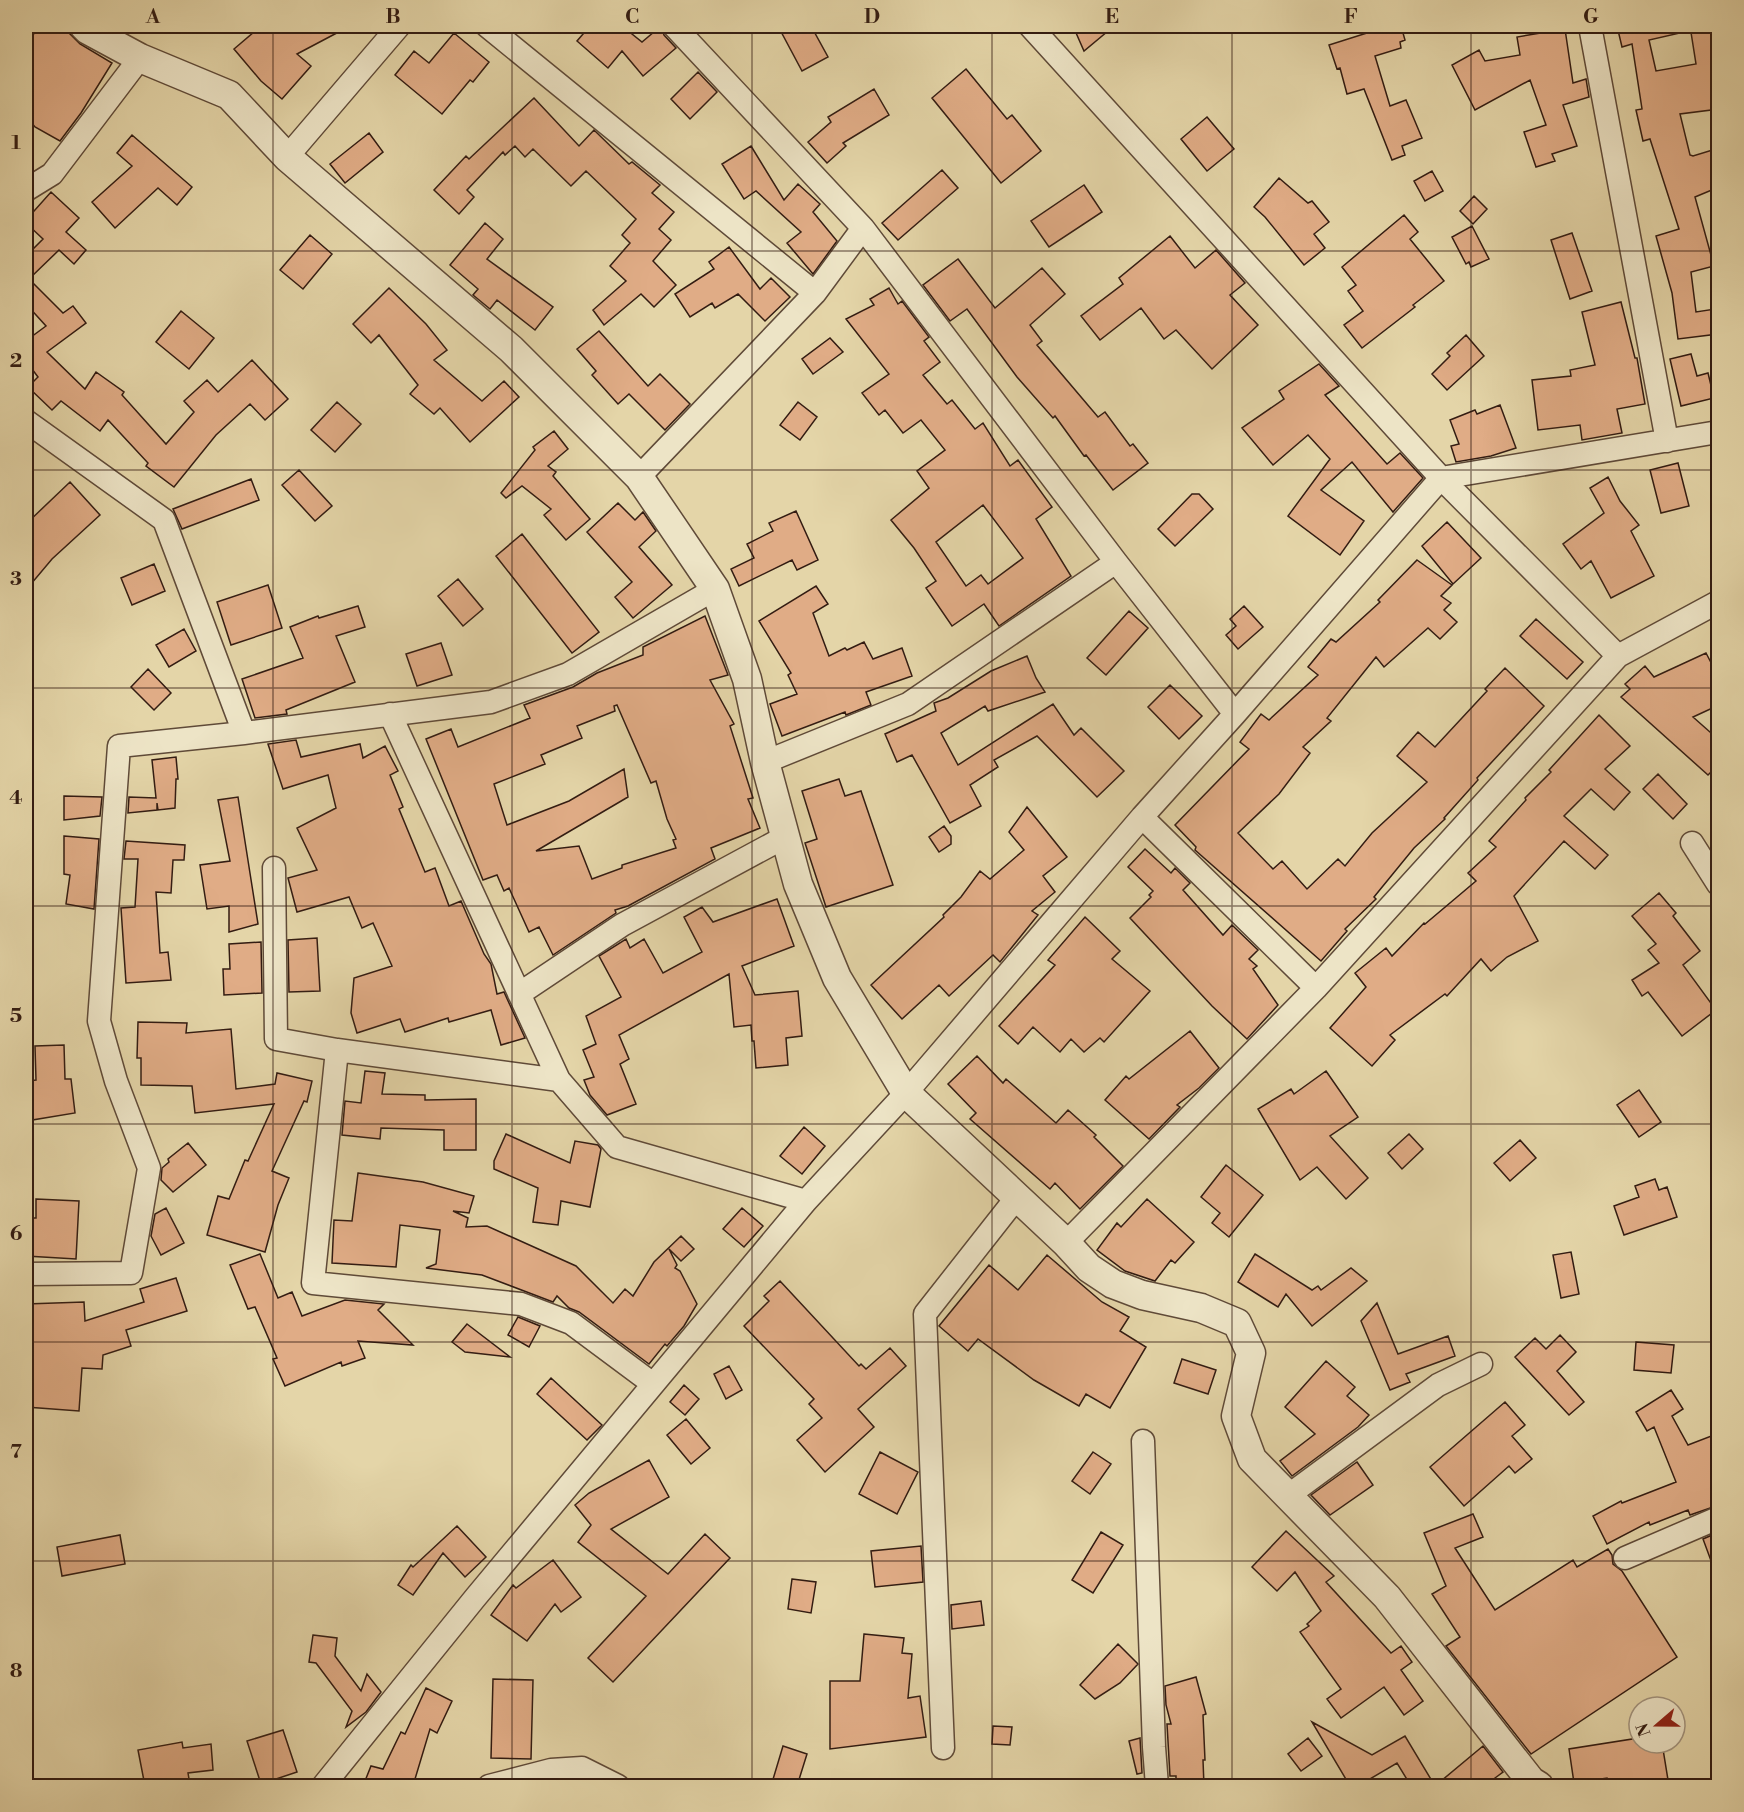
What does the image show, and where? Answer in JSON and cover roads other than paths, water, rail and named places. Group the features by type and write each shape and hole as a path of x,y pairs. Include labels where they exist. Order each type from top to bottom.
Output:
{"street":[{"path":"84,26 140,57 229,95 287,158 511,349 639,477 715,589 747,680 765,762 798,884 837,978 906,1093 1066,1243 1089,1268 1113,1284 1142,1295 1201,1308 1237,1323 1251,1353 1236,1416 1252,1459 1387,1597 1534,1785"},
{"path":"287,158 399,26"},
{"path":"486,26 815,293"},
{"path":"674,26 863,228 1116,562 1235,714"},
{"path":"1030,26 1441,478 1618,656"},
{"path":"1590,26 1667,441"},
{"path":"26,190 52,174 140,57"},
{"path":"639,477 815,293 863,228"},
{"path":"26,422 164,520 244,733"},
{"path":"323,1786 475,1598 806,1201 906,1093 1142,817 1441,478 1719,432"},
{"path":"765,762 908,704 1116,562"},
{"path":"26,1274 131,1273 137,1242 149,1168 116,1081 99,1021 119,746 491,702 568,674 715,589"},
{"path":"1066,1243 1316,988 1618,656 1719,602"},
{"path":"390,714 560,1080 617,1147 806,1201"},
{"path":"1142,817 1316,988"},
{"path":"519,994 622,925 785,837"},
{"path":"1692,843 1719,884"},
{"path":"274,868 276,1039 337,1050 560,1080"},
{"path":"337,1050 313,1283 521,1304 571,1323 653,1384"},
{"path":"943,1748 925,1314 1017,1197"},
{"path":"1288,1495 1438,1385 1481,1364"},
{"path":"1143,1441 1157,1786"},
{"path":"1625,1558 1719,1518"},
{"path":"489,1786 550,1770 582,1768 618,1786"}]}
